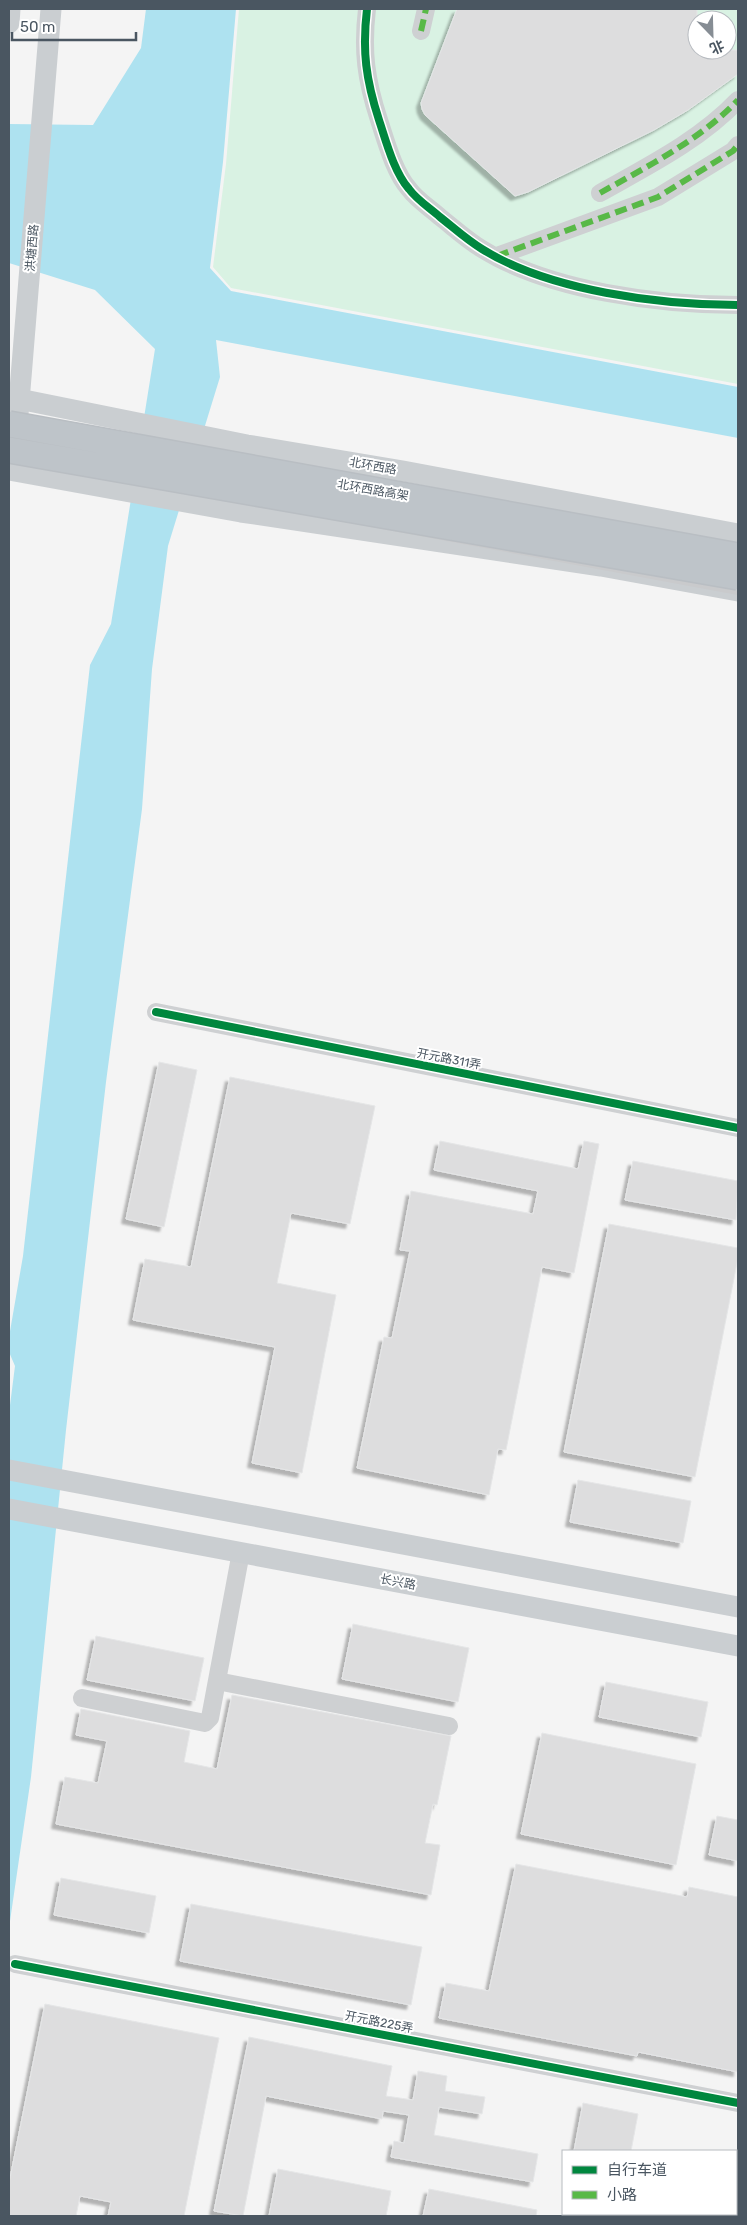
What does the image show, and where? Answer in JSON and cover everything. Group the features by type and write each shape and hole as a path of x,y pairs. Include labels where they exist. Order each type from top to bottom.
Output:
{"highway":[{"name":"北环西路高架","path":"9,424 738,556"},
{"name":"北环西路高架","path":"9,469 738,577"}],"main road":[{"path":"9,23 10,9"},
{"name":"洪塘西路","path":"9,469 51,9"},
{"name":"北环西路","path":"14,399 247,445 403,471 738,534"},
{"path":"9,469 240,512 601,566 738,591"},
{"path":"9,1470 738,1607"},
{"name":"长兴路","path":"9,1509 738,1646"}],"street":[{"path":"367,9 364,37 368,86 392,158 408,189 457,231 483,250 534,274 584,287 649,299 738,305"},
{"path":"421,31 426,9"},
{"path":"600,193 658,160 726,114 738,100"},
{"path":"497,256 658,197 736,150"},
{"name":"开元路311弄","path":"156,1012 738,1128"},
{"path":"82,1698 205,1723 210,1718 241,1552"},
{"path":"217,1681 449,1726"},
{"name":"开元路225弄","path":"15,1964 738,2103"}],"green space":[{"path":"239,9 738,9 738,384 231,288 213,267 226,164"}],"water":[{"path":"146,9 236,9 223,162 210,268 231,291 738,387 738,438 216,340 220,377 168,546 152,669 142,809 106,1082 66,1430 31,1777 9,1928 9,1413 15,1366 9,1352 9,1337 23,1256 90,665 111,624 155,349 95,290 9,263 9,124 93,125 141,48"}],"building":[{"path":"457,9 697,9 687,10 687,60 737,60 738,50 738,74 688,110 654,130 528,192 515,196 425,115 421,103"},
{"path":"159,1062 197,1070 164,1227 126,1219"},
{"path":"230,1077 375,1106 350,1224 291,1213 277,1283 336,1295 302,1473 252,1463 275,1347 133,1320 145,1259 191,1267"},
{"path":"440,1141 578,1169 584,1141 599,1144 574,1273 542,1267 506,1450 498,1449 489,1495 357,1468 384,1337 392,1338 410,1251 400,1250 411,1191 533,1214 538,1191 434,1170"},
{"path":"633,1161 738,1181 736,1220 625,1200"},
{"path":"609,1224 738,1248 738,1258 695,1477 564,1452"},
{"path":"578,1480 691,1501 683,1543 570,1522"},
{"path":"353,1624 469,1648 458,1702 342,1679"},
{"path":"96,1636 204,1658 195,1701 87,1680"},
{"path":"606,1682 708,1702 701,1737 599,1717"},
{"path":"232,1695 451,1736 437,1805 433,1804 425,1843 440,1845 431,1895 56,1824 65,1777 98,1783 107,1741 76,1735 81,1709 190,1731 184,1762 217,1769"},
{"path":"542,1733 696,1764 676,1865 521,1834"},
{"path":"717,1816 738,1820 738,1861 709,1855"},
{"path":"516,1864 687,1897 689,1887 738,1897 738,2072 638,2052 637,2056 439,2018 446,1983 489,1991"},
{"path":"61,1878 156,1896 149,1933 54,1915"},
{"path":"191,1904 422,1947 411,2005 180,1961"},
{"path":"45,2004 219,2038 184,2216 108,2216 111,2202 80,2196 76,2216 9,2216 9,2183"},
{"path":"249,2037 392,2066 386,2096 413,2100 418,2071 447,2076 445,2091 485,2097 482,2114 439,2107 434,2135 538,2154 533,2182 391,2157 394,2141 404,2143 409,2115 383,2111 382,2119 266,2096 243,2216 214,2211"},
{"path":"583,2103 638,2114 631,2150 574,2150"},
{"path":"278,2169 391,2191 386,2216 269,2216"},
{"path":"429,2189 537,2210 536,2216 423,2216"}],"railway":[{"path":"9,435 738,570"},
{"path":"9,458 738,593"}],"marked path":[{"path":"421,31 426,9"},
{"path":"600,193 690,140 707,128 738,100"},
{"path":"497,256 658,197 733,151 738,145"}],"cycle path":[{"path":"367,9 365,52 368,78 388,147 399,174 416,197 471,242 509,263 572,285 640,298 738,305"},
{"path":"156,1012 738,1128"},
{"path":"15,1964 738,2103"}]}
